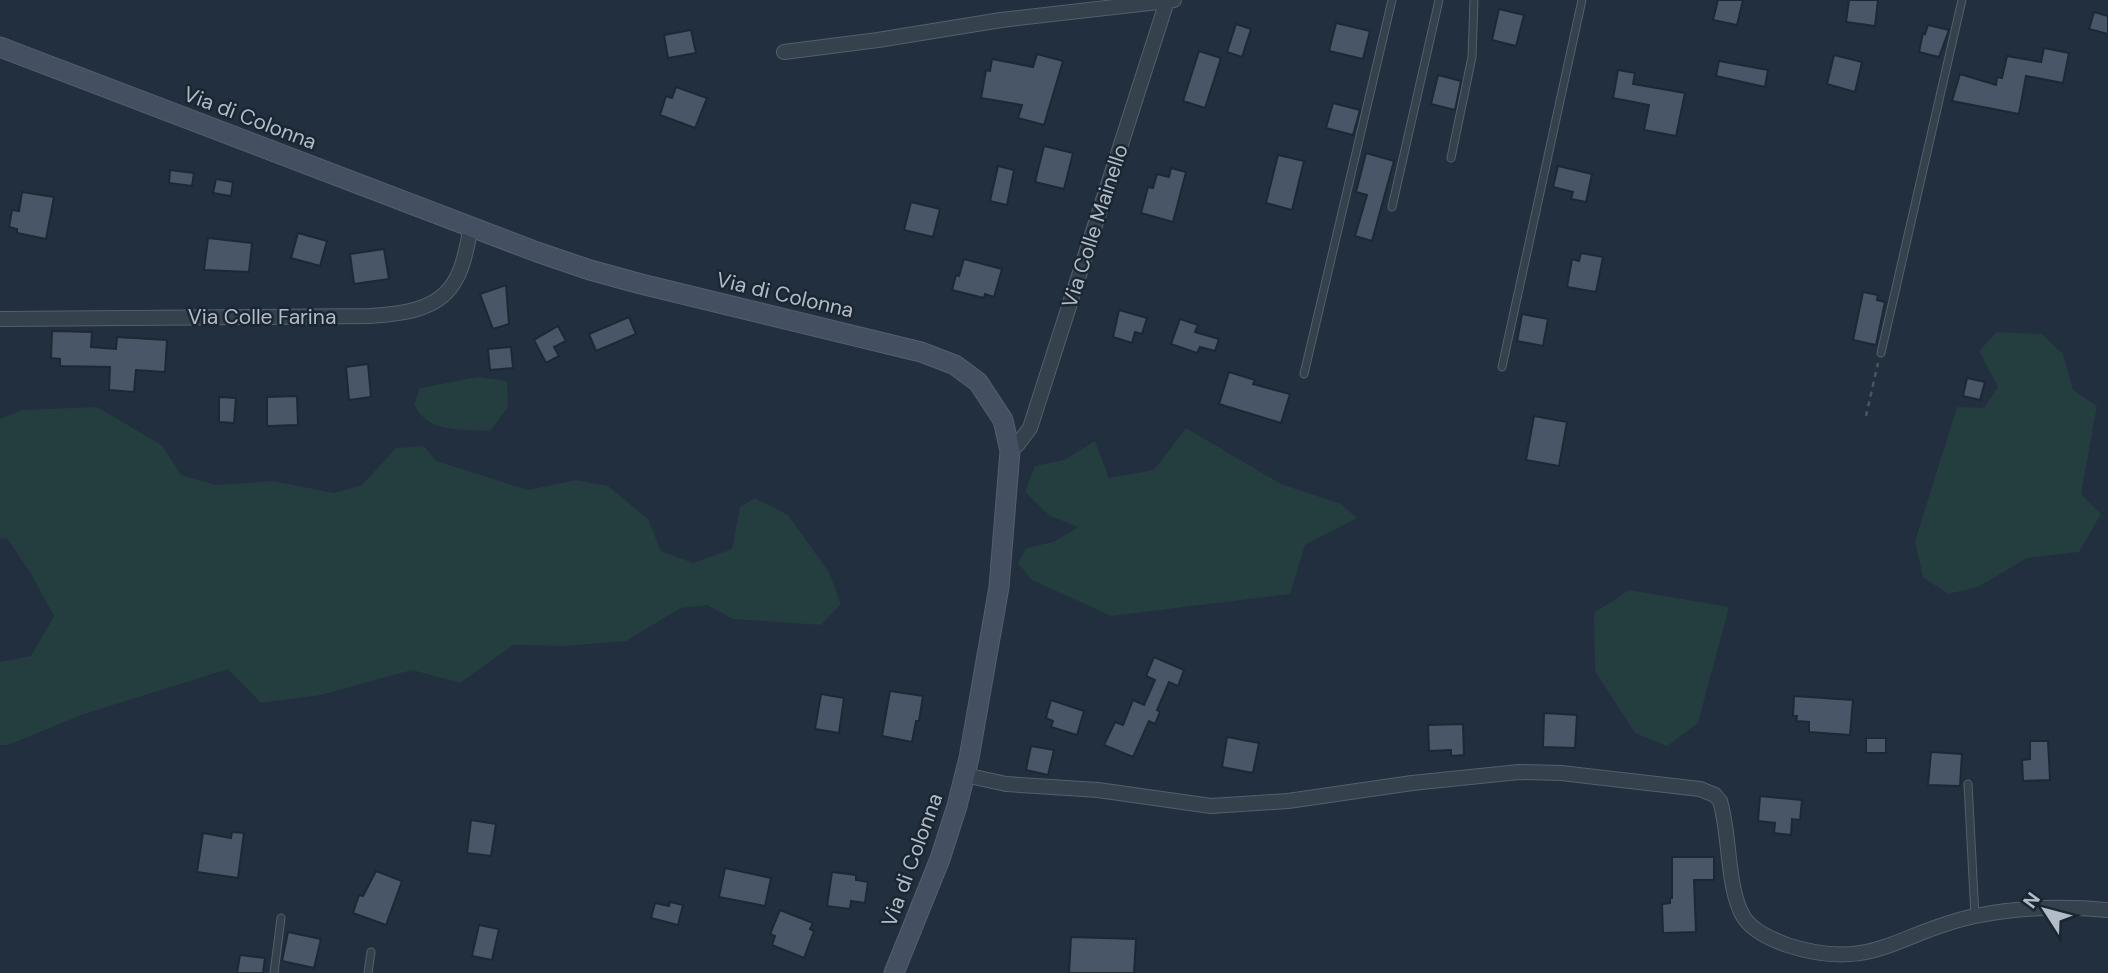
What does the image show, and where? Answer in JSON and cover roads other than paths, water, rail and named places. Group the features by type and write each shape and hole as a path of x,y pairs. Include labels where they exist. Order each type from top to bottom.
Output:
{"street":[{"path":"784,52 1001,20 1174,0"},
{"name":"Via Colle Mainello","path":"1010,451 1030,428 1167,1"},
{"name":"Via di Colonna","path":"0,47 537,252 615,277 904,347 947,362 973,378 989,397 1006,426 1010,451 999,587 965,775 954,817 929,889 894,973"},
{"name":"Via Colle Farina","path":"0,319 370,317 408,312 437,300 453,285 471,227"},
{"path":"965,775 1006,784 1078,788 1211,806 1266,804 1412,783 1520,772 1578,774 1700,789 1715,795 1720,801 1742,915 1753,928 1777,942 1815,955 1850,958 1878,952 1950,923 1975,916 2034,908 2108,910"}],"lane":[{"path":"1304,374 1392,0"},
{"path":"1392,207 1439,0"},
{"path":"1451,158 1472,57 1474,0"},
{"path":"1502,367 1582,0"},
{"path":"1881,353 1962,0"},
{"path":"1968,784 1975,916"},
{"path":"274,973 281,918"},
{"path":"368,973 371,952"}]}
